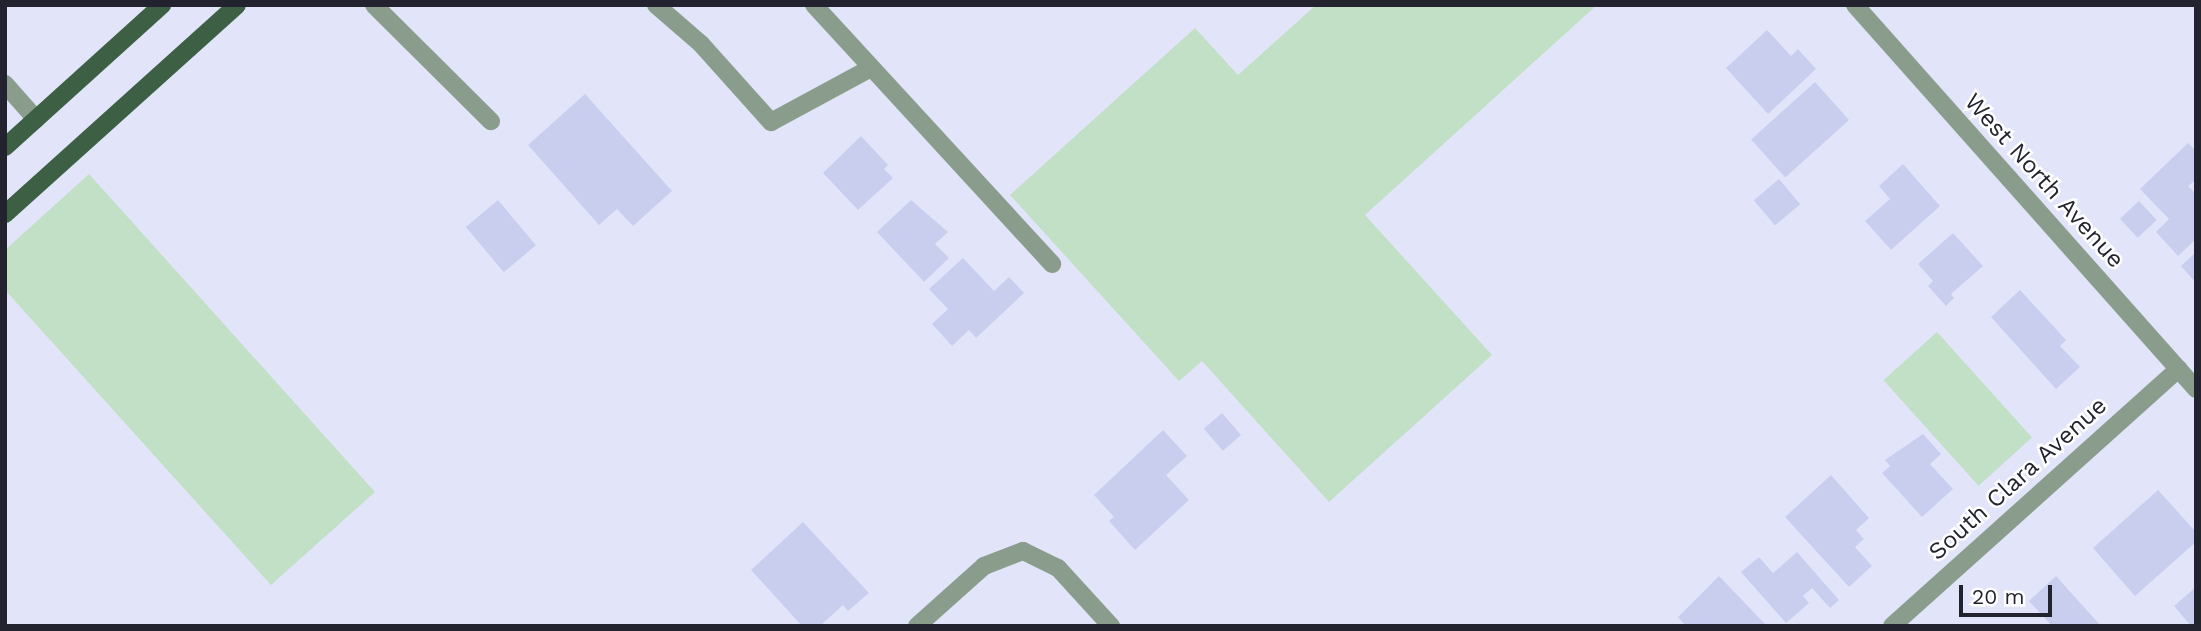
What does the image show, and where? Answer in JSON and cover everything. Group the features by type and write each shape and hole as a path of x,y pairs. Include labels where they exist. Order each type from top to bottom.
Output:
{"main road":[{"path":"5,147 162,5"},
{"path":"5,214 237,5"}],"street":[{"path":"374,5 491,121"},
{"path":"656,5 701,44 771,122 871,68"},
{"path":"814,5 1052,264"},
{"name":"West North Avenue","path":"1855,5 2196,389"},
{"path":"5,84 36,120"},
{"name":"South Clara Avenue","path":"1892,626 2178,369"},
{"path":"917,626 984,566 1023,551 1058,568 1111,626"}],"green space":[{"path":"1316,5 1597,5 1365,215 1492,355 1329,502 1202,361 1179,381 1010,195 1195,28 1238,75"},
{"path":"89,174 375,492 271,585 5,290 5,250"},
{"path":"1937,332 2032,438 1979,486 1883,380"}],"building":[{"path":"1767,30 1791,56 1798,49 1816,69 1768,114 1726,68"},
{"path":"1815,82 1849,120 1785,177 1751,140"},
{"path":"585,94 672,191 633,226 617,209 599,225 528,145"},
{"path":"861,136 888,165 884,169 893,178 858,210 823,173"},
{"path":"2188,143 2196,151 2196,180 2188,186 2196,194 2196,239 2178,256 2156,232 2169,219 2140,189"},
{"path":"1903,164 1940,206 1891,250 1865,221 1890,199 1879,186"},
{"path":"1779,179 1800,204 1775,225 1754,200"},
{"path":"498,200 536,245 504,272 466,227"},
{"path":"911,200 948,232 935,244 949,258 924,282 877,232"},
{"path":"2139,201 2157,220 2138,238 2120,219"},
{"path":"1953,233 1983,266 1951,294 1954,298 1946,306 1928,286 1933,281 1918,264"},
{"path":"2196,252 2196,283 2181,266"},
{"path":"963,258 994,291 1009,277 1024,293 976,338 969,330 952,346 932,324 948,309 929,289"},
{"path":"2020,290 2066,340 2060,346 2080,367 2056,389 1991,317"},
{"path":"1222,413 1241,435 1223,451 1204,429"},
{"path":"1163,430 1187,456 1166,475 1189,500 1135,550 1109,521 1114,517 1094,495"},
{"path":"1923,434 1941,454 1930,464 1953,489 1922,517 1882,473 1890,466 1885,460"},
{"path":"1831,475 1869,518 1856,530 1864,539 1855,547 1872,566 1849,587 1785,517"},
{"path":"2158,490 2196,532 2196,542 2135,596 2093,548"},
{"path":"803,522 869,593 848,611 843,605 820,626 802,626 751,570"},
{"path":"1797,552 1839,600 1830,608 1812,588 1803,596 1809,603 1786,623 1741,572 1759,557 1773,573"},
{"path":"1719,576 1767,626 1686,626 1678,617"},
{"path":"2056,576 2101,626 2052,626 2029,601"},
{"path":"2196,587 2196,626 2191,626 2174,606"}]}
